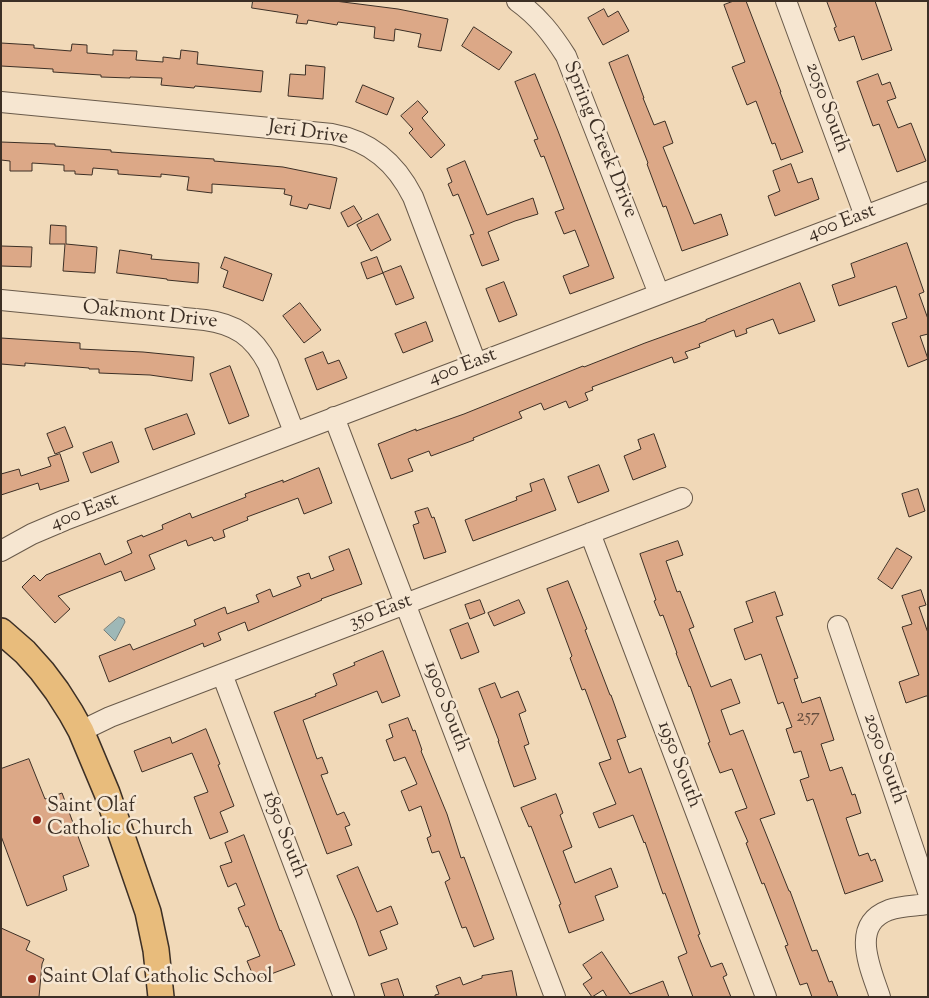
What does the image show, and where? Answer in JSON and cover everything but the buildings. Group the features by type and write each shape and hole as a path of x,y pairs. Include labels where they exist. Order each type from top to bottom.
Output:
{"main road":[{"path":"1,631 25,652 42,671 71,712 81,731 107,793 148,912 156,950 161,997"}],"street":[{"name":"Spring Creek Drive","path":"516,1 542,23 555,38 566,56 659,294"},
{"name":"2050 South","path":"786,1 865,216"},
{"name":"Jeri Drive","path":"1,102 332,134 349,138 365,145 387,160 406,184 413,197 476,363"},
{"name":"400 East","path":"1,551 49,526 927,193"},
{"name":"Oakmont Drive","path":"1,300 204,320 227,325 247,336 262,354 268,364 294,432"},
{"name":"1900 South","path":"334,417 556,997"},
{"name":"350 East","path":"81,731 110,717 682,498"},
{"name":"1950 South","path":"590,533 766,997"},
{"name":"2050 South","path":"838,626 928,892"},
{"name":"1850 South","path":"222,674 344,997"},
{"path":"880,997 866,950 865,939 872,922 886,911 895,908 928,904"}],"water":[{"path":"119,617 124,619 125,622 115,641 104,630"}],"place":[{"name":"Saint Olaf Catholic Church","path":"37,820"},
{"name":"Saint Olaf Catholic School","path":"32,979"}]}
